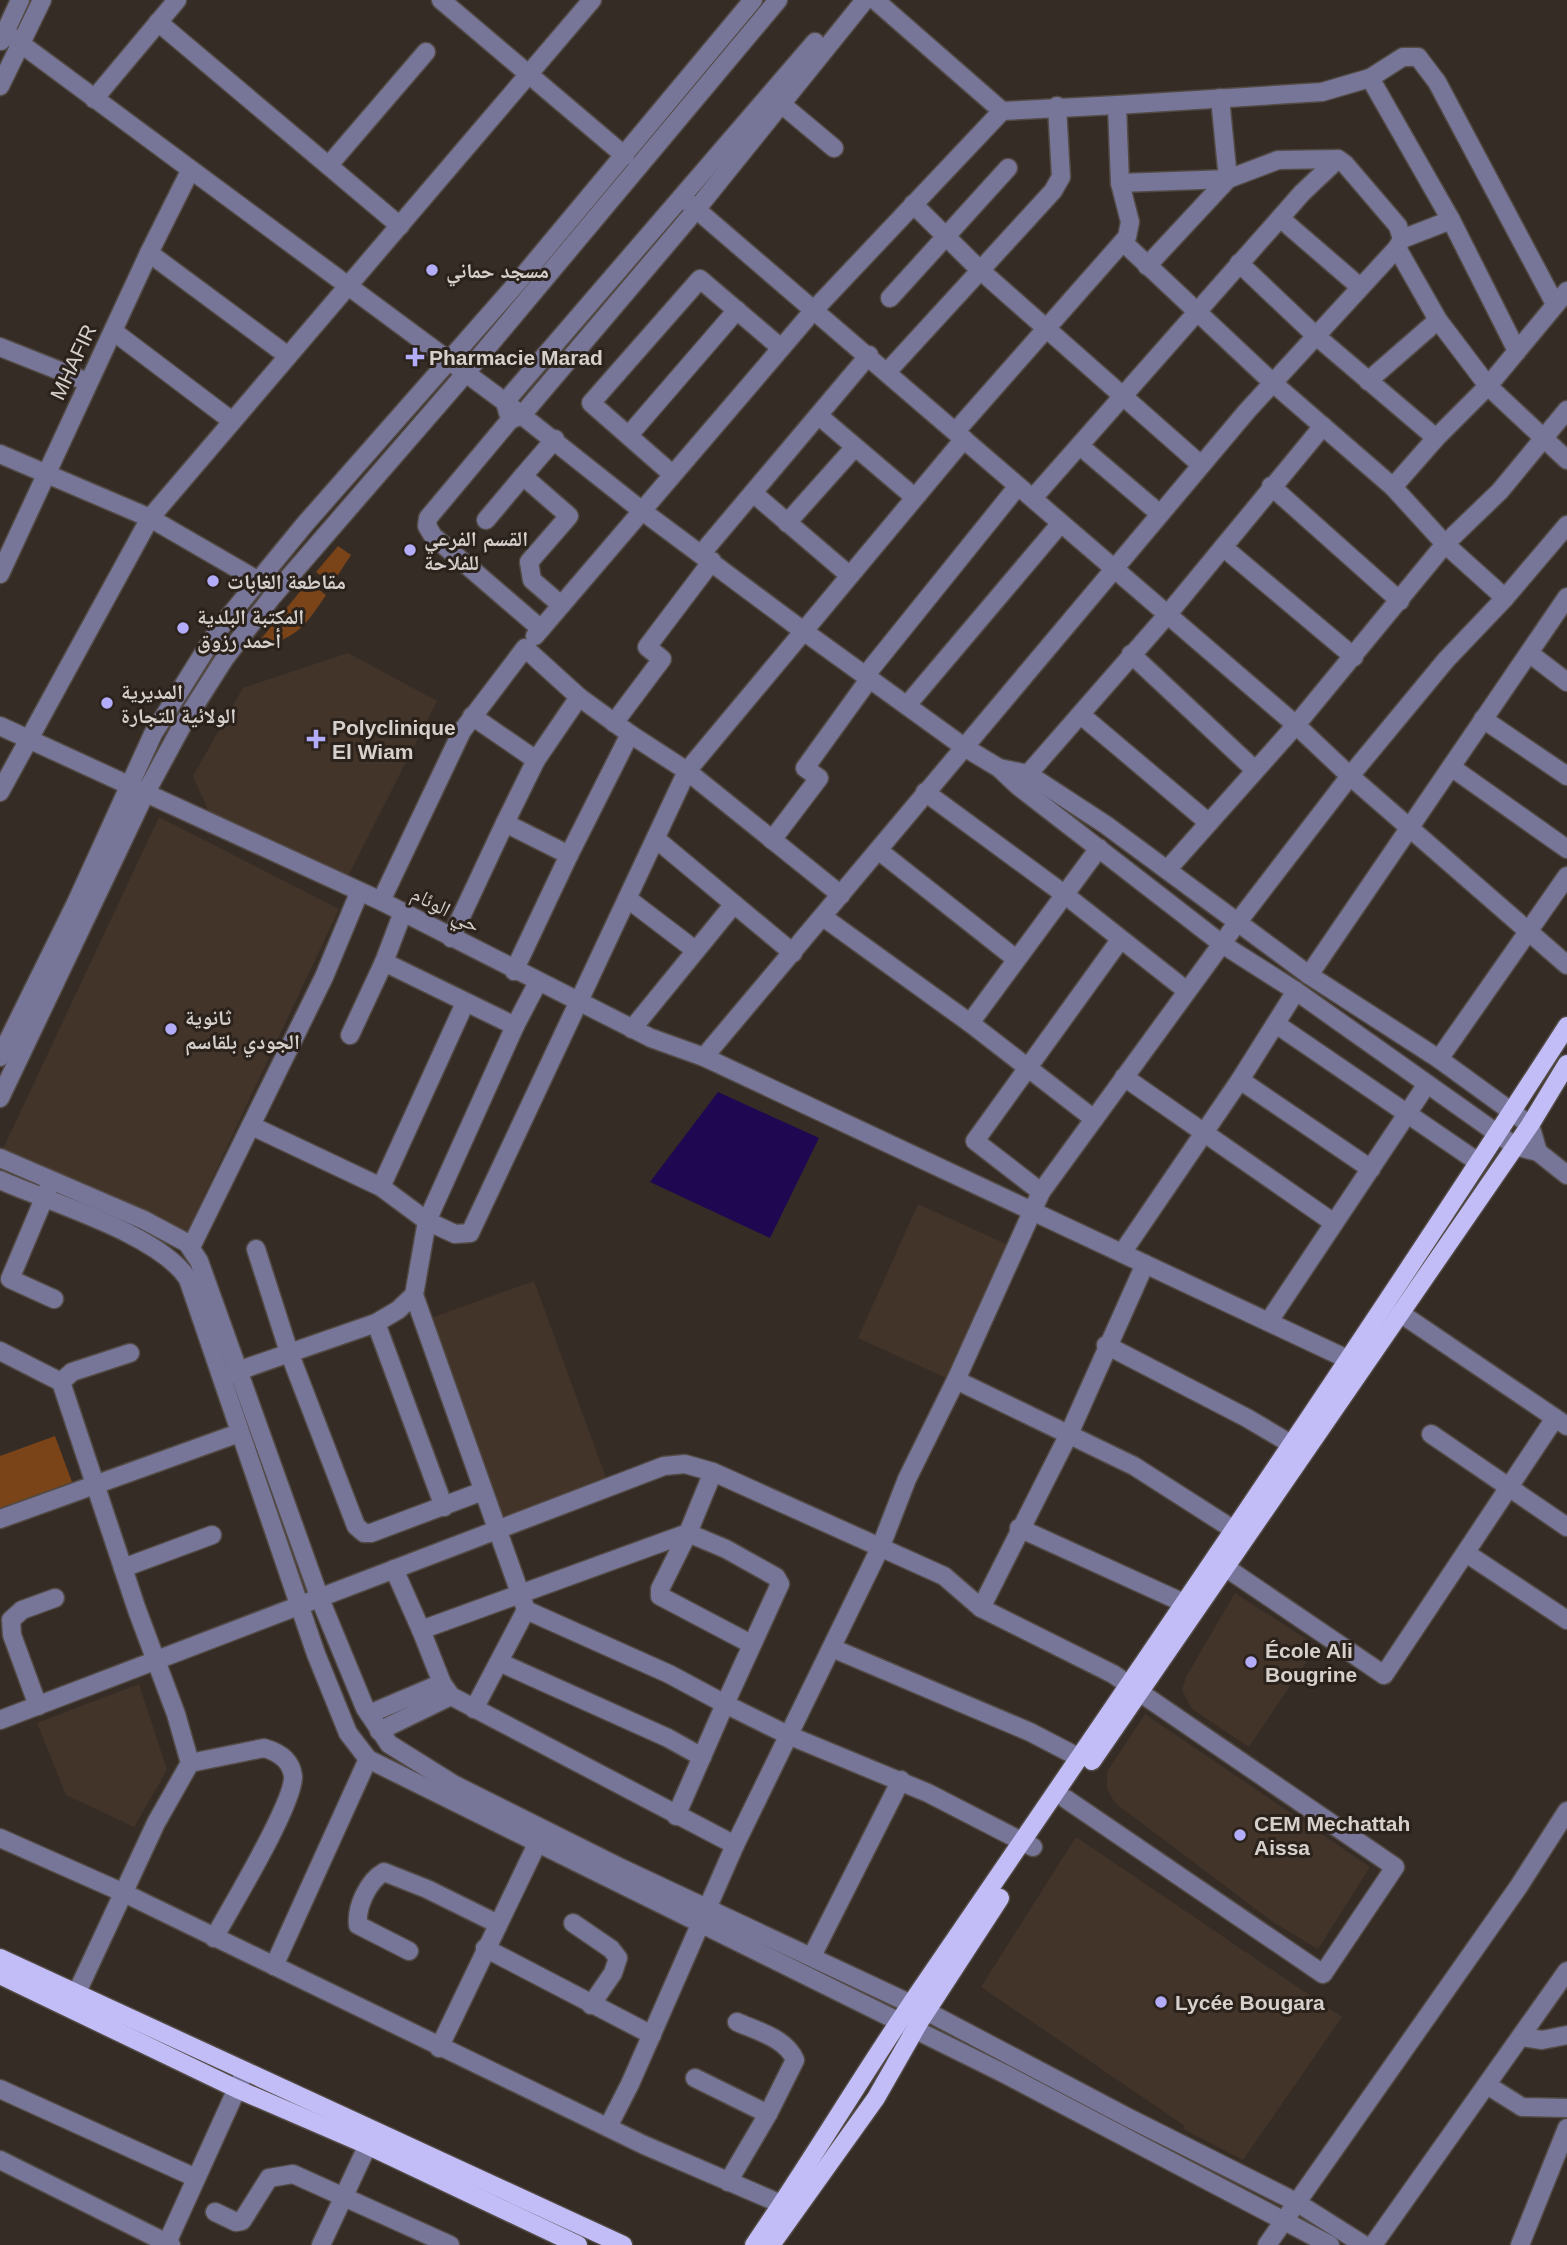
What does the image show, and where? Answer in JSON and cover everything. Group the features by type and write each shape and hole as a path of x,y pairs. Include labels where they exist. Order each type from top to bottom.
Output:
{"main road":[{"path":"1029,1844 1066,1800 1184,1603 1240,1534 1356,1363 1497,1130 1567,1026"},
{"path":"754,2245 788,2207 1029,1844 1080,1758 1225,1567 1240,1534 1291,1444 1400,1313 1530,1125 1567,1064"},
{"path":"0,1958 237,2089 371,2138"},
{"path":"0,1975 129,2019 245,2071 578,2245"},
{"path":"771,2245 788,2207"},
{"path":"551,2231 623,2245"}],"street":[{"path":"20,0 3,38 22,44 347,288 505,402 516,417 555,439 641,510 964,747 1106,825 1309,975 1439,1059 1530,1125 1538,1152"},
{"path":"0,86 42,0"},
{"path":"94,99 177,0"},
{"path":"441,0 625,156"},
{"path":"0,1098 137,790 153,734 218,630 257,580 449,362 625,156 753,0"},
{"path":"0,1057 76,902 137,790 225,658 271,597 465,373 778,0"},
{"path":"541,629 433,536 427,526 430,514 695,211 851,0"},
{"path":"505,402 682,197 776,99 865,0"},
{"path":"876,0 1002,111"},
{"path":"0,792 150,518 468,148 582,4"},
{"path":"158,22 400,226"},
{"path":"329,165 426,52"},
{"path":"381,901 472,716 525,648 781,348 1002,111 1322,92 1370,78 1403,57 1418,57 1426,64 1561,298 1488,386 1436,438 1393,487"},
{"path":"1370,78 1451,220 1517,351"},
{"path":"1147,266 1228,179 1220,98"},
{"path":"776,99 834,148"},
{"path":"252,1126 381,1187 426,1221 456,1234 470,1233 687,771 914,496 960,435 1123,242 1130,222 1120,183 1117,105"},
{"path":"888,371 1053,191 1061,177 1057,106"},
{"path":"1120,183 1228,179 1278,160 1338,159 1398,226 1399,243 1438,320 1488,386 1567,460"},
{"path":"1033,498 1124,398 1239,263 1338,159"},
{"path":"890,298 1008,168"},
{"name":"MHAFIR","path":"0,575 88,382 190,171"},
{"path":"682,197 813,312 888,371 1296,725 1350,776 1567,965"},
{"path":"913,204 980,270 1200,466"},
{"path":"1280,218 1360,287"},
{"path":"704,1057 1113,568 1315,335 1399,243 1451,220"},
{"path":"1123,242 1273,383 1393,487 1446,544 1505,598"},
{"path":"149,253 288,356"},
{"path":"1239,263 1315,335 1436,438"},
{"path":"672,474 591,403 700,279 781,348"},
{"path":"629,435 737,310"},
{"path":"1368,382 1438,320"},
{"path":"113,331 232,421"},
{"path":"0,347 88,382"},
{"path":"614,723 662,659 647,647 707,557 753,493 869,355"},
{"path":"1167,870 1296,725 1446,544 1500,491 1567,410"},
{"path":"818,416 853,448 914,496"},
{"path":"1023,780 1168,614 1323,426"},
{"path":"486,520 555,439"},
{"path":"1080,446 1160,514"},
{"path":"787,523 853,448"},
{"path":"0,454 150,518 257,580"},
{"path":"523,476 569,516 529,562 532,580 561,606"},
{"path":"772,840 819,778 805,768 868,677 1018,486"},
{"path":"1271,486 1400,601"},
{"path":"753,493 849,575"},
{"path":"908,704 1061,523"},
{"path":"608,2127 652,2035 735,1845 881,1546 907,1479 956,1380 1041,1192 1237,923 1350,776 1446,660 1566,529"},
{"path":"1223,547 1354,657"},
{"path":"1309,975 1567,597"},
{"path":"525,648 579,697 687,771 841,895"},
{"path":"1529,653 1567,682"},
{"path":"1131,654 1255,770"},
{"path":"451,938 536,760 579,697"},
{"path":"1081,715 1209,823"},
{"path":"472,716 536,760"},
{"path":"1483,719 1567,776"},
{"name":"حي الوئام","path":"0,726 381,901 632,1029 671,1047 704,1057 1356,1363"},
{"path":"514,971 630,734"},
{"path":"1451,767 1567,849"},
{"path":"1023,780 1099,848 1222,944 1296,991 1497,1130 1515,1146 1538,1152 1567,1175"},
{"path":"925,792 1064,894 1187,991"},
{"path":"505,823 569,855"},
{"path":"656,839 793,953"},
{"path":"970,1023 1099,848"},
{"path":"877,850 1016,959"},
{"path":"1439,1059 1567,876"},
{"path":"191,1247 324,977 359,893"},
{"path":"628,899 695,950"},
{"path":"632,1029 734,904"},
{"path":"350,1035 384,962 403,912"},
{"path":"823,917 970,1023 1094,1119"},
{"path":"1041,1192 975,1141 1120,940"},
{"path":"384,962 515,1026"},
{"path":"474,1709 499,1662 523,1602 414,1295 426,1221 515,1026 538,982"},
{"path":"1122,1253 1240,1080 1296,991"},
{"path":"381,1187 466,1003"},
{"path":"1276,1024 1478,1162"},
{"path":"1124,1077 1334,1223"},
{"path":"1240,1080 1371,1169"},
{"path":"1269,1321 1427,1084"},
{"path":"0,1158 144,1220 191,1247 199,1261 320,1599 369,1714 389,1744 453,1784 919,2007 1127,2117 1296,2202 1364,2245"},
{"path":"52,1179 10,1279 54,1299"},
{"path":"0,1180 112,1227 164,1253 179,1265 188,1279 239,1433 343,1722 358,1749 368,1759 1003,2073 1330,2245"},
{"path":"256,1250 289,1352 356,1526 364,1533 372,1533 483,1491"},
{"path":"981,1608 1069,1434 1106,1345 1145,1264"},
{"path":"221,1377 376,1323 398,1310 414,1295"},
{"path":"1225,1567 1384,1675 1509,1487 1561,1422 1400,1313"},
{"path":"376,1323 443,1507"},
{"path":"1106,1345 1247,1418 1291,1444"},
{"path":"0,1351 61,1382 123,1568 176,1714 190,1763 156,1823 73,2000"},
{"path":"61,1382 72,1372 130,1353"},
{"path":"956,1380 1133,1466 1240,1534"},
{"path":"0,1519 239,1433"},
{"path":"1431,1434 1567,1527"},
{"path":"0,1720 664,1466 685,1464 713,1472 825,1525 881,1546 944,1576 981,1608 1088,1661 1133,1689 1395,1867 1323,1974 1066,1800"},
{"path":"713,1472 688,1533 660,1589 660,1596 751,1644"},
{"path":"1020,1528 1184,1603"},
{"path":"421,1630 523,1602 688,1533 726,1549 776,1577 780,1584 778,1590 751,1644 676,1816"},
{"path":"123,1568 212,1535"},
{"path":"1466,1553 1567,1620"},
{"path":"394,1569 446,1690 474,1709 735,1845"},
{"path":"38,1706 12,1635 11,1620 22,1610 55,1598"},
{"path":"523,1602 788,1735 901,1780 1029,1844"},
{"path":"832,1648 1030,1732 1080,1758"},
{"path":"499,1662 668,1738 702,1757"},
{"path":"369,1714 446,1690"},
{"path":"379,1731 446,1690"},
{"path":"190,1763 264,1748 275,1751 287,1761 293,1779 283,1810 214,1938"},
{"path":"274,1966 368,1759"},
{"path":"813,1956 901,1780"},
{"path":"1267,2245 1467,1961 1567,1811"},
{"path":"0,1839 124,1893 439,2048 608,2127 788,2207"},
{"path":"439,2048 537,1844"},
{"path":"409,1951 358,1925 367,1889 374,1877 384,1872 427,1889 498,1924"},
{"path":"573,1923 611,1949 618,1958 613,1973 592,2005"},
{"path":"485,1948 652,2035"},
{"path":"1373,2245 1567,1970"},
{"path":"728,2182 768,2114 795,2060 790,2049 778,2041 737,2022"},
{"path":"1521,2037 1542,2040 1567,2035"},
{"path":"0,2160 168,2244 245,2071"},
{"path":"695,2078 768,2114"},
{"path":"1487,2085 1522,2107 1567,2108"},
{"path":"0,2089 196,2178"},
{"path":"1520,2245 1567,2128"},
{"path":"321,2245 371,2138"},
{"path":"215,2212 236,2222 242,2221 264,2183 277,2175 293,2174 450,2245"},
{"path":"1546,2179 1567,2176"}],"shaded area":[{"path":"338,546 351,555 332,584 316,572"},
{"path":"308,582 326,595 310,618 288,637 251,651"},
{"name":"Polyclinique El Wiam","path":"348,653 437,701 345,882 211,817 193,776 243,688"},
{"name":"ثانوية الجودي بلقاسم","path":"159,817 339,909 186,1234 3,1149"},
{"path":"718,1092 819,1138 770,1238 650,1182"},
{"path":"918,1204 1006,1244 946,1378 858,1338"},
{"path":"534,1281 609,1486 503,1525 428,1319"},
{"path":"55,1436 72,1482 0,1509 0,1456"},
{"name":"École Ali Bougrine","path":"1235,1593 1317,1646 1249,1747 1192,1709 1182,1690 1186,1677"},
{"path":"139,1684 167,1770 134,1827 66,1795 37,1723"},
{"name":"CEM Mechattah Aissa","path":"1145,1714 1370,1867 1318,1949 1273,1922 1115,1803 1107,1789 1107,1772"},
{"name":"Lycée Bougara","path":"1076,1837 1342,2017 1243,2160 1183,2129 1185,2126 981,1987"}],"place":[{"name":"مسجد حماني","path":"432,270"},
{"name":"Pharmacie Marad","path":"415,357"},
{"name":"القسم الفرعي للفلاحة","path":"410,550"},
{"name":"مقاطعة الغابات","path":"213,581"},
{"name":"المكتبة البلدية أحمد رزوق","path":"183,628"},
{"name":"المديرية الولائية للتجارة","path":"107,703"},
{"name":"Polyclinique El Wiam","path":"316,739"},
{"name":"ثانوية الجودي بلقاسم","path":"171,1029"},
{"name":"École Ali Bougrine","path":"1251,1662"},
{"name":"CEM Mechattah Aissa","path":"1240,1835"},
{"name":"Lycée Bougara","path":"1161,2002"}]}
